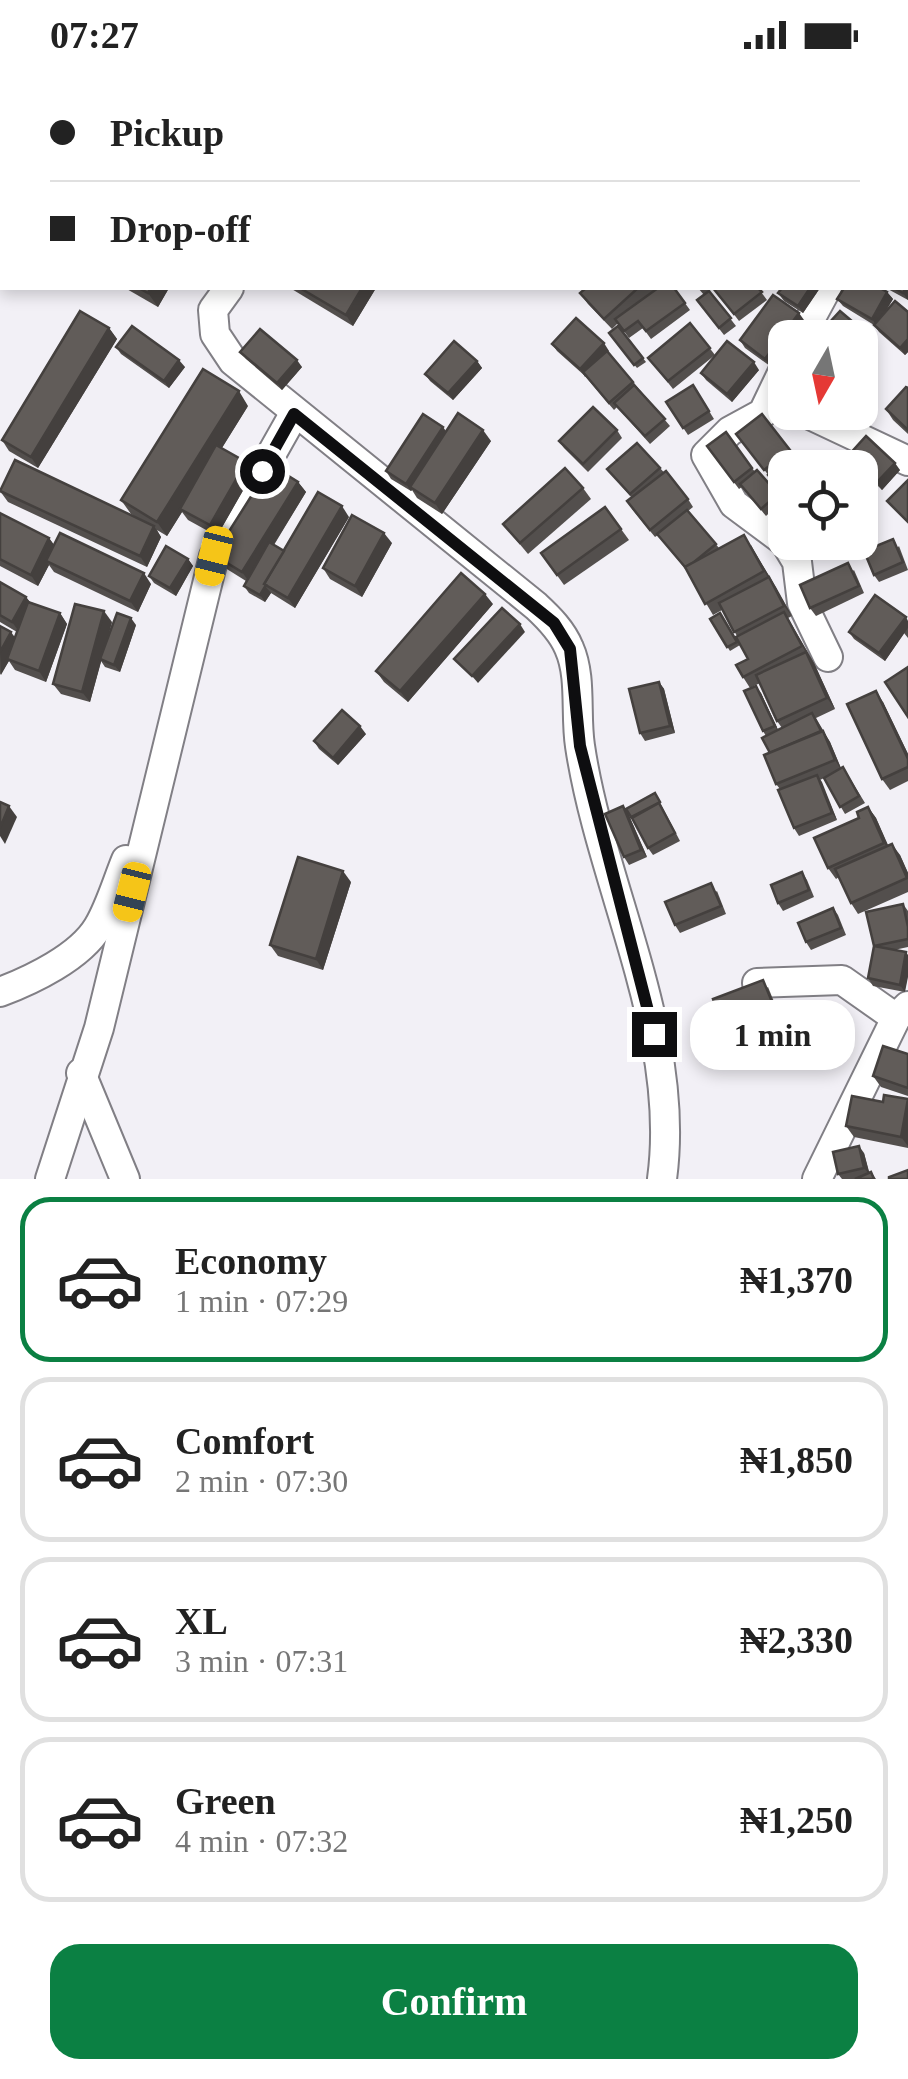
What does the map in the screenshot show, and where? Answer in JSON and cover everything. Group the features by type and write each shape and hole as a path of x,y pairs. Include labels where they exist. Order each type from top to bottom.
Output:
{"street":[{"path":"228,290 213,310 214,334 233,361 536,606 554,623 570,649 580,746 654,1034 666,1144 662,1179"},
{"path":"810,320 826,290"},
{"path":"768,408 730,431 706,455 734,504 768,529"},
{"path":"50,1179 99,1028 214,556 294,414"},
{"path":"843,430 908,460"},
{"path":"796,560 802,603 828,658"},
{"path":"0,992 22,984 88,940 100,925 158,780"},
{"path":"758,982 842,980 902,1012 817,1179"},
{"path":"81,1074 125,1179"}],"building":[{"path":"303,290 361,290 346,315"},
{"path":"584,290 636,290 604,319 580,293"},
{"path":"655,290 675,290 685,303 646,331 638,321 624,331 615,319"},
{"path":"715,290 762,292 734,314"},
{"path":"780,290 809,290 798,306 778,293"},
{"path":"843,290 887,292 872,319 837,299"},
{"path":"709,291 731,318 719,328 697,300"},
{"path":"773,295 799,313 794,320 768,320 765,359 740,340"},
{"path":"895,301 908,312 908,339 900,348 878,329 878,320"},
{"path":"80,311 109,328 31,457 2,440"},
{"path":"840,311 851,320 832,320"},
{"path":"576,318 604,343 580,369 552,344"},
{"path":"690,323 710,348 668,381 648,358"},
{"path":"132,326 179,360 164,381 116,347"},
{"path":"618,326 643,358 634,365 609,333"},
{"path":"260,329 297,360 277,383 240,352"},
{"path":"454,341 477,361 448,393 425,374"},
{"path":"727,341 754,362 727,394 701,373"},
{"path":"607,351 633,382 609,403 583,372"},
{"path":"203,369 239,391 157,522 121,500"},
{"path":"634,385 665,419 645,436 614,403"},
{"path":"693,385 709,411 683,428 666,402"},
{"path":"908,388 908,430 886,409"},
{"path":"593,407 617,430 583,464 559,441"},
{"path":"458,413 483,430 435,503 410,487"},
{"path":"423,414 443,427 406,484 386,471"},
{"path":"762,414 768,430 774,430 790,450 768,450 768,467 764,470 736,434"},
{"path":"726,432 752,468 734,482 707,446"},
{"path":"866,436 895,463 878,481 878,450 853,450"},
{"path":"637,443 660,468 630,494 607,469"},
{"path":"216,445 246,462 210,525 180,509"},
{"path":"15,460 154,526 140,556 0,491"},
{"path":"271,465 298,482 242,572 214,555"},
{"path":"565,468 583,488 520,543 503,524"},
{"path":"757,470 768,483 768,503 761,509 740,484"},
{"path":"666,471 688,499 650,530 627,501"},
{"path":"908,480 908,522 887,501"},
{"path":"318,492 342,506 288,598 264,584"},
{"path":"605,507 621,529 557,575 541,553"},
{"path":"687,510 716,544 685,567 657,534"},
{"path":"0,513 49,538 31,575 0,559"},
{"path":"352,515 384,533 355,586 323,568"},
{"path":"60,533 144,573 130,601 46,561"},
{"path":"744,535 764,571 705,604 685,567"},
{"path":"893,539 903,562 874,575 868,560 878,560 878,545"},
{"path":"269,542 284,551 260,595 244,586"},
{"path":"166,546 188,559 170,588 149,576"},
{"path":"848,563 859,586 810,608 800,585"},
{"path":"461,573 485,594 400,691 376,671"},
{"path":"769,577 784,606 734,632 719,603"},
{"path":"0,582 26,597 12,622 0,615"},
{"path":"875,595 906,617 879,653 849,632"},
{"path":"28,602 60,613 39,671 7,659"},
{"path":"75,604 104,611 82,692 53,684"},
{"path":"502,608 520,624 472,676 454,659"},
{"path":"784,612 802,646 743,677 736,665 748,659 736,637"},
{"path":"117,613 131,618 114,665 100,659"},
{"path":"720,613 737,642 727,647 710,619"},
{"path":"0,626 11,632 0,652"},
{"path":"806,652 827,698 777,721 756,675"},
{"path":"908,667 908,717 885,682"},
{"path":"659,682 670,726 640,733 629,689"},
{"path":"756,686 775,726 763,731 744,691"},
{"path":"876,691 908,759 908,767 882,779 847,704"},
{"path":"342,710 360,726 333,758 314,741"},
{"path":"812,713 821,731 770,753 762,738"},
{"path":"823,731 835,760 776,784 764,755"},
{"path":"843,767 859,796 840,807 824,778"},
{"path":"817,775 832,813 794,828 778,790"},
{"path":"655,793 660,802 631,817 626,809"},
{"path":"0,802 9,806 0,828"},
{"path":"659,803 675,833 648,848 632,818"},
{"path":"623,806 641,850 624,857 605,814"},
{"path":"868,807 884,843 828,868 814,838 859,818 857,812"},
{"path":"892,844 907,878 851,903 835,869"},
{"path":"298,857 343,871 316,959 270,945"},
{"path":"802,872 809,890 778,903 771,885"},
{"path":"711,883 721,906 675,925 665,902"},
{"path":"903,904 908,939 874,946 866,912"},
{"path":"833,908 841,928 806,942 798,923"},
{"path":"874,946 906,952 900,985 868,978"},
{"path":"763,980 772,1002 722,1021 713,999"},
{"path":"883,1046 908,1054 908,1088 873,1076"},
{"path":"884,1095 908,1099 901,1137 846,1126 852,1096 883,1102"},
{"path":"859,1146 864,1168 838,1174 833,1152"},
{"path":"908,1170 908,1179 889,1179 889,1177"},
{"path":"871,1172 874,1179 855,1179"}],"route":[{"path":"262,471 294,414 554,623 570,649 580,746 654,1034"}]}
